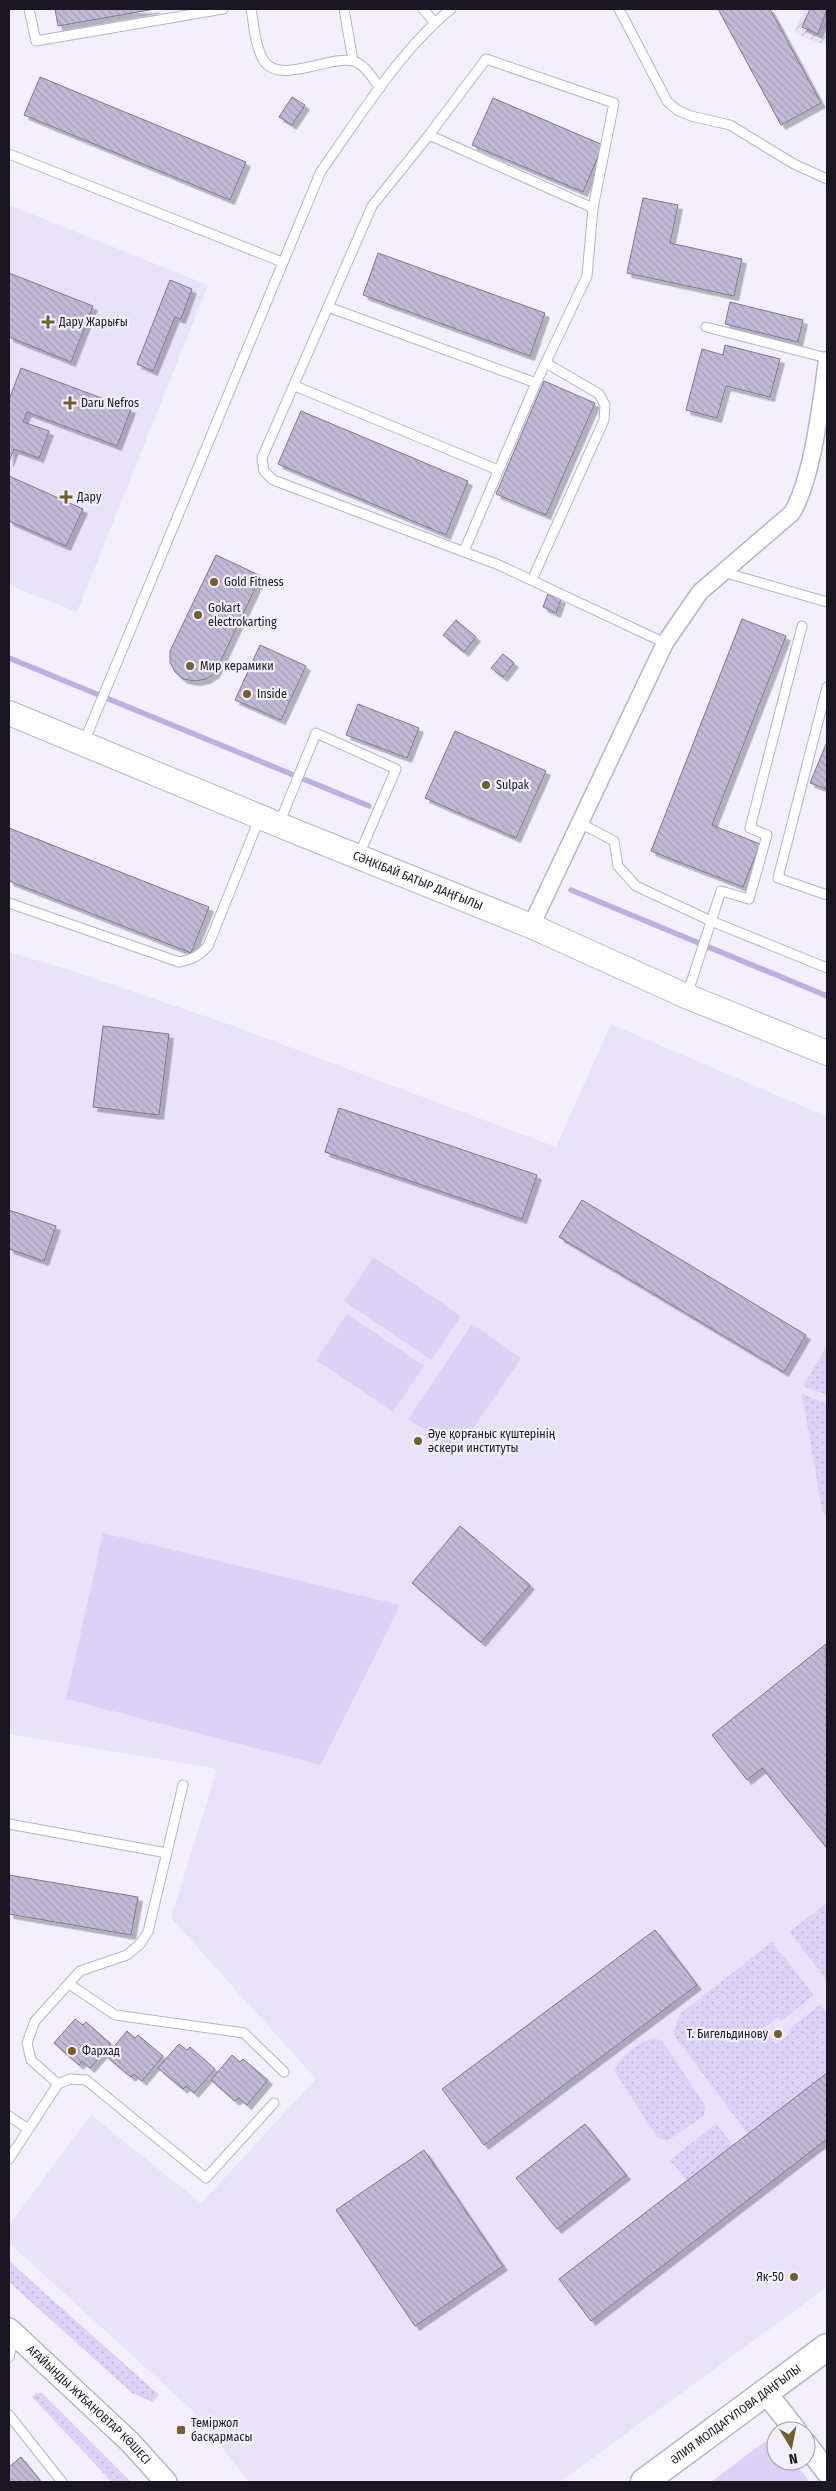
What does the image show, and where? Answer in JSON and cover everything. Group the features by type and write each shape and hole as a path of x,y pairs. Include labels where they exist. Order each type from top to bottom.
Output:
{"main road":[{"name":"СӘҢКІБАЙ БАТЫР ДАҢҒЫЛЫ","path":"9,713 269,821 359,855 531,926 686,996 827,1052"},
{"name":"ӘЛИЯ МОЛДАҒҰЛОВА ДАҢҒЫЛЫ","path":"644,2482 827,2347"}],"street":[{"path":"531,926 578,822 665,643 700,592 792,513 800,499 823,416 827,359"},
{"name":"АҒАЙЫНДЫ ЖҰБАНОВТАР КӨШЕСІ","path":"12,2332 130,2442 166,2482"},
{"path":"766,2393 788,2421"},
{"path":"816,2457 827,2472"}],"lane":[{"path":"29,9 36,41 223,9"},
{"path":"251,9 261,55 265,63 272,68 292,71 336,61 353,61 368,71 380,88"},
{"path":"344,9 353,61"},
{"path":"423,9 434,22"},
{"path":"83,744 321,171 380,88 434,22 451,9"},
{"path":"619,9 667,101 676,110 730,125 794,164 827,179"},
{"path":"464,552 536,382 587,276 593,208 614,103 486,58 429,135 372,206 262,458 264,470 273,480 464,552 532,580 665,643"},
{"path":"429,135 593,208"},
{"path":"9,154 282,262"},
{"path":"328,307 536,382"},
{"path":"706,326 827,359"},
{"path":"532,580 604,420 605,405 599,394 546,363"},
{"path":"295,386 498,470"},
{"path":"723,572 827,602"},
{"path":"686,996 721,891 749,899 767,835 750,828 802,626"},
{"path":"827,686 825,701 778,878 827,895"},
{"path":"9,903 179,962 193,959 208,946 269,821 294,786 316,733 396,769 359,855"},
{"path":"578,822 614,841 618,866 636,886 711,921 827,968"},
{"path":"58,2084 31,2060 27,2043 35,2021 80,1971 127,1955 140,1944 148,1932 183,1785"},
{"path":"9,1824 167,1853"},
{"path":"69,1984 115,2015 244,2033 284,2072"},
{"path":"9,2159 58,2084 70,2079 86,2080 206,2178 274,2103"},
{"path":"9,2116 28,2129"},
{"path":"9,2357 12,2332"},
{"path":"9,2415 62,2482"}],"shaded area":[{"path":"804,9 827,9 827,46 794,33"},
{"name":"Дару","path":"9,205 208,285 77,612 9,585"},
{"name":"Әуе қорғаныс күштерінің әскери институты","path":"9,952 63,968 231,1025 556,1147 611,1024 827,1117 827,2287 560,2482 249,2482 194,2412 9,2243 9,2225 91,2115 201,2203 316,2079 171,1918 217,1769 9,1734"},
{"path":"374,1257 461,1316 431,1360 344,1301"},
{"path":"347,1314 424,1366 393,1412 316,1360"},
{"path":"472,1324 521,1358 457,1452 408,1419"},
{"path":"827,1346 827,1395 803,1386"},
{"path":"802,1394 827,1404 827,1516 822,1511"},
{"path":"103,1533 400,1605 321,1765 66,1699"},
{"path":"827,1903 827,1980 789,1932"},
{"path":"772,1942 814,1995 781,2021 778,2017 764,2028 776,2044 791,2033 788,2030 821,2004 827,2013 827,2073 748,2134 676,2038 674,2030 680,2014"},
{"path":"653,2038 660,2040 665,2045 706,2107 704,2116 667,2141 657,2137 615,2072 616,2067 624,2056 642,2043"},
{"path":"716,2124 733,2145 687,2181 670,2160"},
{"path":"9,2261 159,2395 152,2402 132,2393 9,2282"},
{"path":"36,2393 42,2393 131,2482 112,2482 32,2397"},
{"path":"766,2442 766,2471 801,2471 810,2482 711,2482"}],"building":[{"path":"55,9 155,9 58,26"},
{"path":"718,9 770,9 821,103 781,125"},
{"path":"810,9 827,9 818,34 802,27"},
{"path":"40,77 246,162 230,200 24,115"},
{"path":"292,97 305,105 292,125 279,117"},
{"path":"493,98 603,145 583,192 472,145"},
{"path":"643,198 678,205 670,243 742,259 734,296 627,273"},
{"path":"378,253 545,313 530,356 363,295"},
{"name":"Дару Жарығы","path":"9,273 93,306 71,362 9,337"},
{"path":"170,280 192,289 181,319 175,317 153,371 137,364"},
{"path":"730,302 803,320 798,342 725,324"},
{"path":"725,345 780,359 770,397 726,386 717,418 686,410 702,349 723,355"},
{"path":"21,368 131,409 117,446 27,412 23,422 49,431 39,458 14,449 9,462 9,400"},
{"path":"544,381 595,403 546,515 496,494"},
{"path":"301,411 468,481 446,535 278,464"},
{"path":"9,476 83,509 66,546 9,521"},
{"path":"216,555 261,576 215,673 206,679 195,681 183,679 175,672 170,662 170,651"},
{"path":"548,594 561,599 556,613 543,607"},
{"path":"742,619 786,636 712,825 760,844 743,887 651,851"},
{"path":"456,620 476,637 464,652 443,635"},
{"path":"260,645 306,666 281,720 235,700"},
{"path":"503,654 514,663 503,677 491,668"},
{"path":"358,704 419,728 407,758 346,735"},
{"name":"Sulpak","path":"455,731 546,771 516,838 425,798"},
{"path":"827,742 827,789 810,783"},
{"path":"9,828 209,907 191,953 9,881"},
{"path":"103,1026 169,1034 159,1115 93,1107"},
{"path":"339,1108 537,1175 522,1219 325,1152"},
{"path":"582,1200 806,1335 784,1372 559,1237"},
{"path":"9,1210 56,1226 44,1261 9,1249"},
{"path":"460,1526 530,1585 481,1642 412,1583"},
{"path":"826,1644 826,1847 762,1768 747,1780 712,1735"},
{"path":"9,1875 138,1897 131,1935 9,1914"},
{"path":"655,1930 697,1985 484,2145 442,2089"},
{"path":"75,2019 83,2025 86,2022 111,2044 90,2068 82,2061 79,2065 54,2043"},
{"path":"127,2031 135,2038 138,2035 163,2056 142,2081 134,2074 131,2077 106,2056"},
{"path":"179,2044 187,2050 190,2047 215,2069 194,2093 186,2086 183,2089 158,2068"},
{"path":"232,2055 240,2062 243,2059 268,2080 247,2105 239,2098 235,2101 211,2080"},
{"path":"827,2073 827,2139 591,2321 559,2279"},
{"path":"585,2124 626,2175 557,2229 516,2178"},
{"path":"424,2150 503,2266 415,2326 336,2210"},
{"path":"21,2457 41,2482 9,2482 9,2467"}],"waterway":[{"path":"9,658 369,806"},
{"path":"571,890 827,996"}],"place":[{"name":"Дару Жарығы","path":"48,322"},
{"name":"Daru Nefros","path":"70,403"},
{"name":"Дару","path":"66,497"},
{"name":"Gold Fitness","path":"214,582"},
{"name":"Gokart electrokarting","path":"198,615"},
{"name":"Мир керамики","path":"190,666"},
{"name":"Inside","path":"247,694"},
{"name":"Sulpak","path":"486,785"},
{"name":"Әуе қорғаныс күштерінің әскери институты","path":"418,1441"},
{"name":"Т. Бигельдинову","path":"778,2034"},
{"name":"Фархад","path":"72,2051"},
{"name":"Як-50","path":"794,2277"},
{"name":"Теміржол басқармасы","path":"181,2430"}]}
